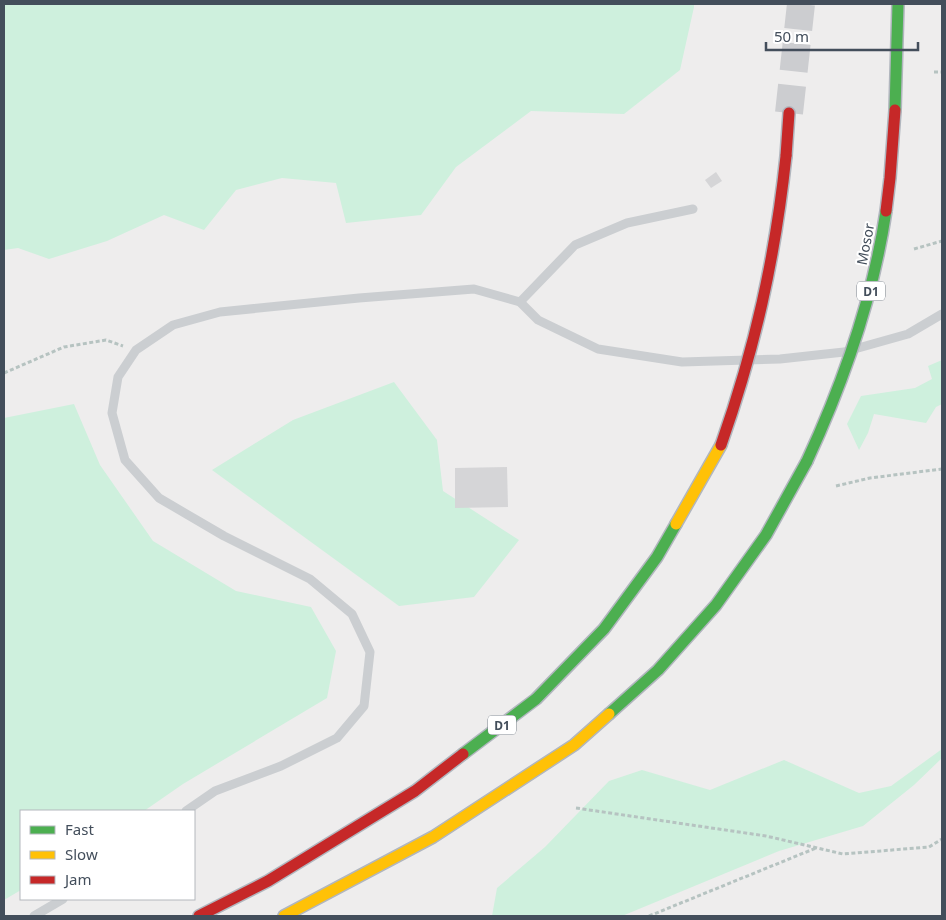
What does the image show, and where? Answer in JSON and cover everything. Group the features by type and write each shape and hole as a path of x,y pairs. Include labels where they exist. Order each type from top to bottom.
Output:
{"highway":[{"name":"Mosor","path":"284,916 433,837 574,745 658,670 688,638 716,605 766,535 807,461 827,420 859,334 871,290 881,246 888,201 895,110 898,4"},
{"name":"D1","path":"199,916 268,881 416,791 536,699 604,629 657,557 721,445 738,399 764,303 782,206 789,113"}],"lane":[{"path":"520,302 574,245 627,223 692,209"},
{"path":"187,810 215,790 281,766 337,738 364,706 370,652 352,614 310,578 224,536 159,498 125,460 112,413 118,377 136,350 173,325 220,312 474,288 520,302 538,320 598,348 682,362 780,359 844,352 908,334 942,314"},
{"path":"34,916 60,900"}],"path":[{"path":"934,72 942,72"},
{"path":"914,249 942,241"},
{"path":"4,373 64,347 106,340 136,350"},
{"path":"836,486 870,478 942,469"},
{"path":"576,808 766,836 844,854 929,847 942,839"},
{"path":"649,916 817,848"}],"green space":[{"path":"4,4 694,4 694,7 680,70 624,114 531,111 456,167 421,215 346,223 336,183 282,178 236,190 204,230 164,215 107,241 49,259 18,248 4,250"},
{"path":"942,360 942,404 936,407 926,423 874,414 868,433 859,450 847,424 861,396 915,388 932,379 928,366"},
{"path":"394,382 437,440 443,491 519,540 474,597 399,606 212,470 293,420"},
{"path":"74,404 100,465 153,541 236,591 311,607 336,651 327,698 183,784 145,810 20,810 20,891 4,900 4,418"},
{"path":"942,749 942,758 914,785 863,826 779,851 622,916 492,916 497,888 545,847 609,781 642,770 710,790 784,760 859,793 891,786"}],"building":[{"path":"716,172 722,181 711,188 705,180"},
{"path":"507,467 508,507 455,508 455,468"}],"tunnel":[{"path":"789,113 801,4"}],"traffic: fast":[{"path":"895,110 898,4"},
{"path":"807,461 833,401 856,339 873,276 886,211"},
{"path":"609,714 658,670 716,605 766,535 807,461"},
{"path":"463,754 536,699 604,629 657,557 676,524"}],"traffic: slow":[{"path":"676,524 721,445"},
{"path":"284,916 433,837 574,745 609,714"}],"traffic: jam":[{"path":"886,211 895,110"},
{"path":"786,156 789,113"},
{"path":"721,445 744,373 762,303 776,231 786,156"},
{"path":"199,916 268,881 415,791 463,754"}]}
